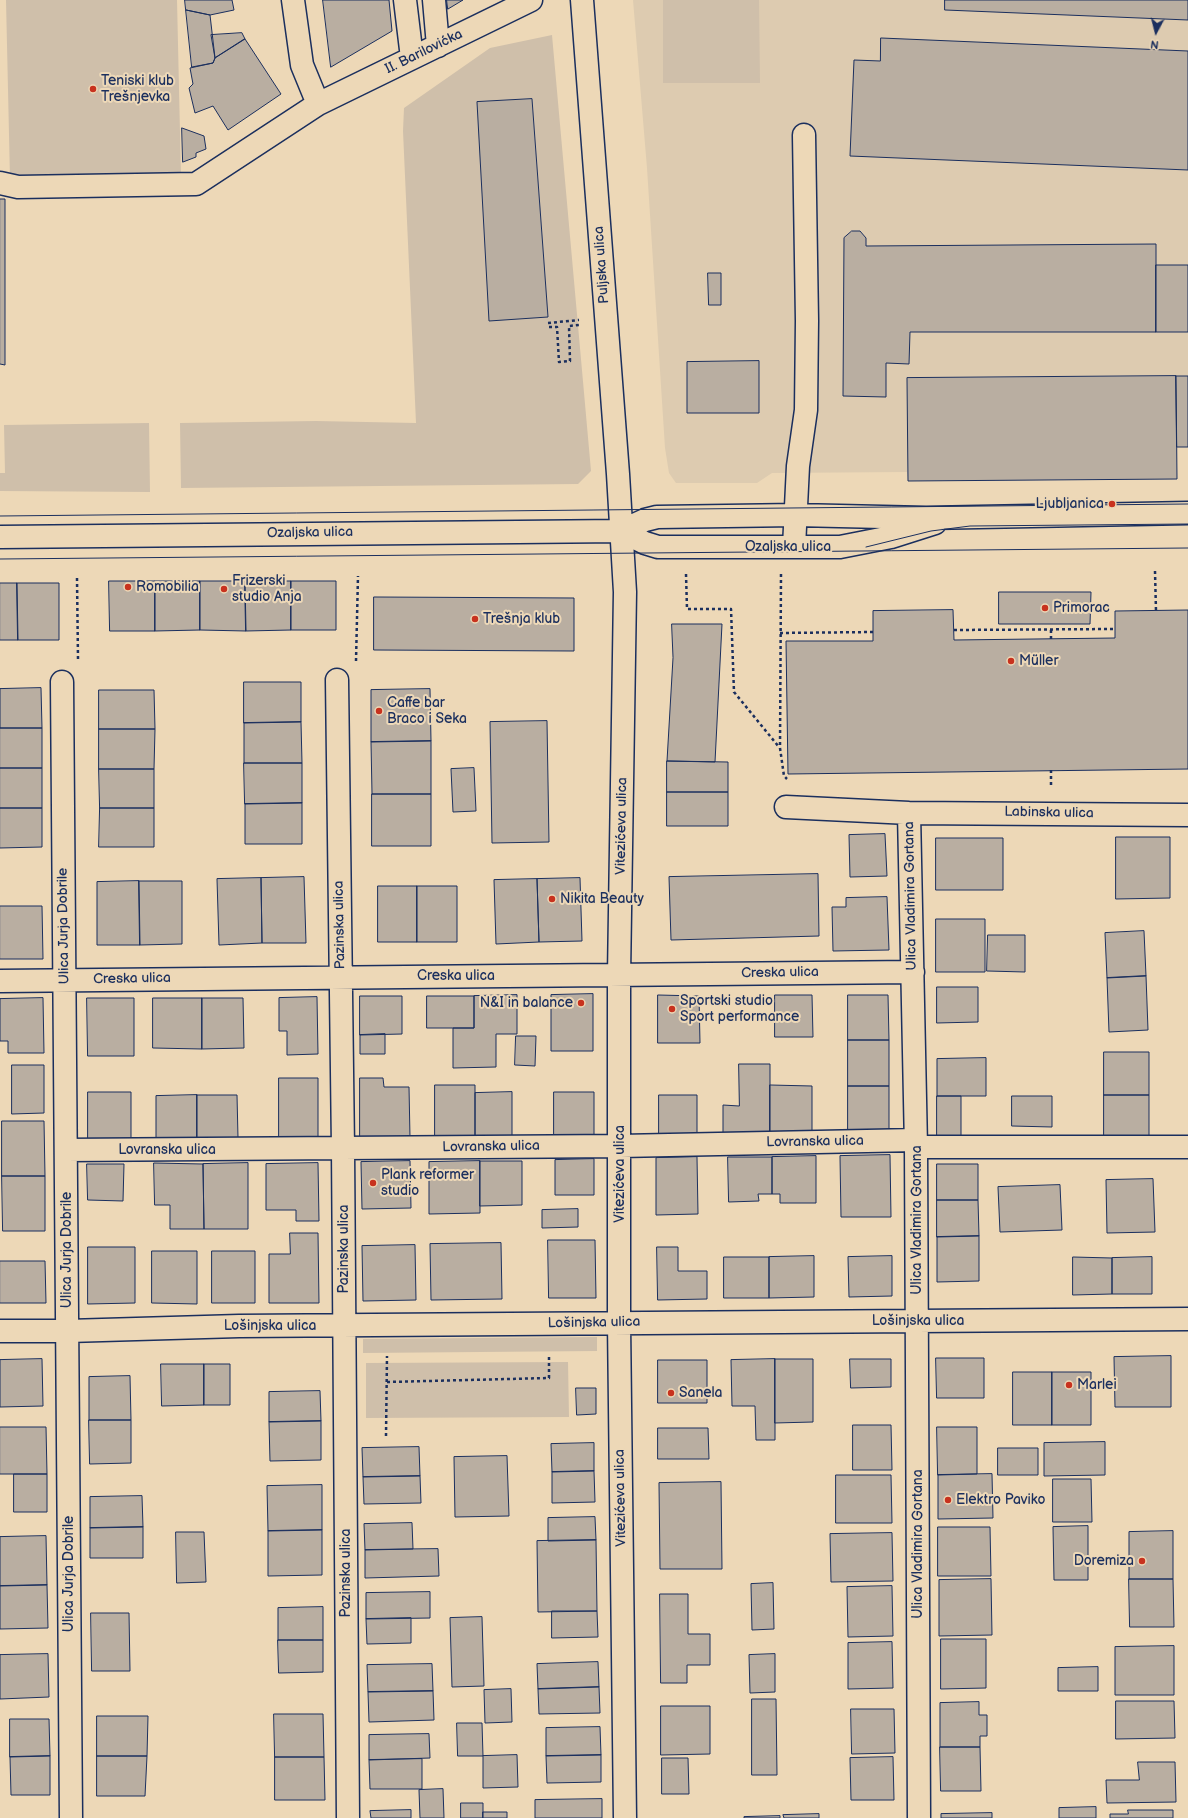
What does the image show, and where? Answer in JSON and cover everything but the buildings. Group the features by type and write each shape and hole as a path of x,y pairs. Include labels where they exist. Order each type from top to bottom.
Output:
{"street":[{"path":"293,0 302,65 318,104"},
{"path":"405,0 412,58"},
{"path":"434,0 438,46"},
{"name":"II. Barilovićka","path":"0,183 18,187 196,184 318,104 531,0"},
{"name":"Puljska ulica","path":"582,0 621,531"},
{"path":"794,547 798,466 806,403 807,321 804,135"},
{"name":"Ozaljska ulica","path":"0,537 621,531 645,520 657,517 796,515 955,517 1188,513"},
{"name":"Ozaljska ulica","path":"621,531 645,543 658,547 852,546 891,537 955,517"},
{"name":"Vitezićeva ulica","path":"621,531 625,592 620,975 619,1323 625,1818"},
{"name":"Pazinska ulica","path":"337,680 343,1149 348,1818"},
{"name":"Ulica Jurja Dobrile","path":"62,682 71,1818"},
{"name":"Labinska ulica","path":"786,807 811,807 909,813 1188,815"},
{"name":"Ulica Vladimira Gortana","path":"909,813 916,1144 919,1818"},
{"name":"Creska ulica","path":"0,981 340,976 913,972"},
{"name":"Lovranska ulica","path":"66,1150 916,1144 1188,1147"},
{"name":"Lošinjska ulica","path":"0,1331 68,1331 239,1326 1188,1319"}],"path":[{"path":"579,320 549,325 557,327 559,362 570,361 568,326 580,325"},
{"path":"1155,571 1156,611"},
{"path":"686,572 687,610 731,609 734,692 780,748"},
{"path":"781,573 780,748 784,776 811,807"},
{"path":"337,680 356,665 358,576"},
{"path":"62,682 78,677 77,578"},
{"path":"954,630 1115,629"},
{"path":"1051,630 1051,639"},
{"path":"780,633 874,632"},
{"path":"386,1382 549,1378 549,1355"},
{"path":"386,1436 387,1356"}],"shaded area":[{"name":"Teniski klub Trešnjevka","path":"6,0 177,0 181,177 10,179"},
{"path":"633,0 1188,0 1188,447 1177,447 1177,479 908,481 907,472 772,473 757,483 676,483 669,473 665,448 647,168"},
{"path":"663,0 759,0 760,83 663,83"},
{"path":"552,35 591,471 578,484 181,488 180,423 316,421 416,423 403,131 404,108 490,48","holes":["532,99 548,317 489,320"]},
{"path":"149,423 150,492 0,491 0,473 5,473 4,425"},
{"path":"597,1337 597,1351 363,1353 363,1339"},
{"path":"568,1362 569,1417 366,1418 366,1363"}],"tram line":[{"path":"0,516 1188,504"},
{"path":"866,547 931,531 970,526 1188,524"},
{"path":"0,559 1188,548"}],"place":[{"name":"Teniski klub Trešnjevka","path":"93,89"},
{"name":"Ljubljanica","path":"1112,504"},
{"name":"Romobilia","path":"128,587"},
{"name":"Frizerski studio Anja","path":"224,589"},
{"name":"Primorac","path":"1045,608"},
{"name":"Trešnja klub","path":"475,619"},
{"name":"Müller","path":"1011,661"},
{"name":"Caffe bar Braco i Seka","path":"379,711"},
{"name":"Nikita Beauty","path":"552,899"},
{"name":"N&I in balance","path":"581,1003"},
{"name":"Sportski studio Sport performance","path":"672,1009"},
{"name":"Plank reformer studio","path":"373,1183"},
{"name":"Marlei","path":"1069,1385"},
{"name":"Sanela","path":"671,1393"},
{"name":"Elektro Paviko","path":"948,1500"},
{"name":"Doremiza","path":"1142,1561"}]}
